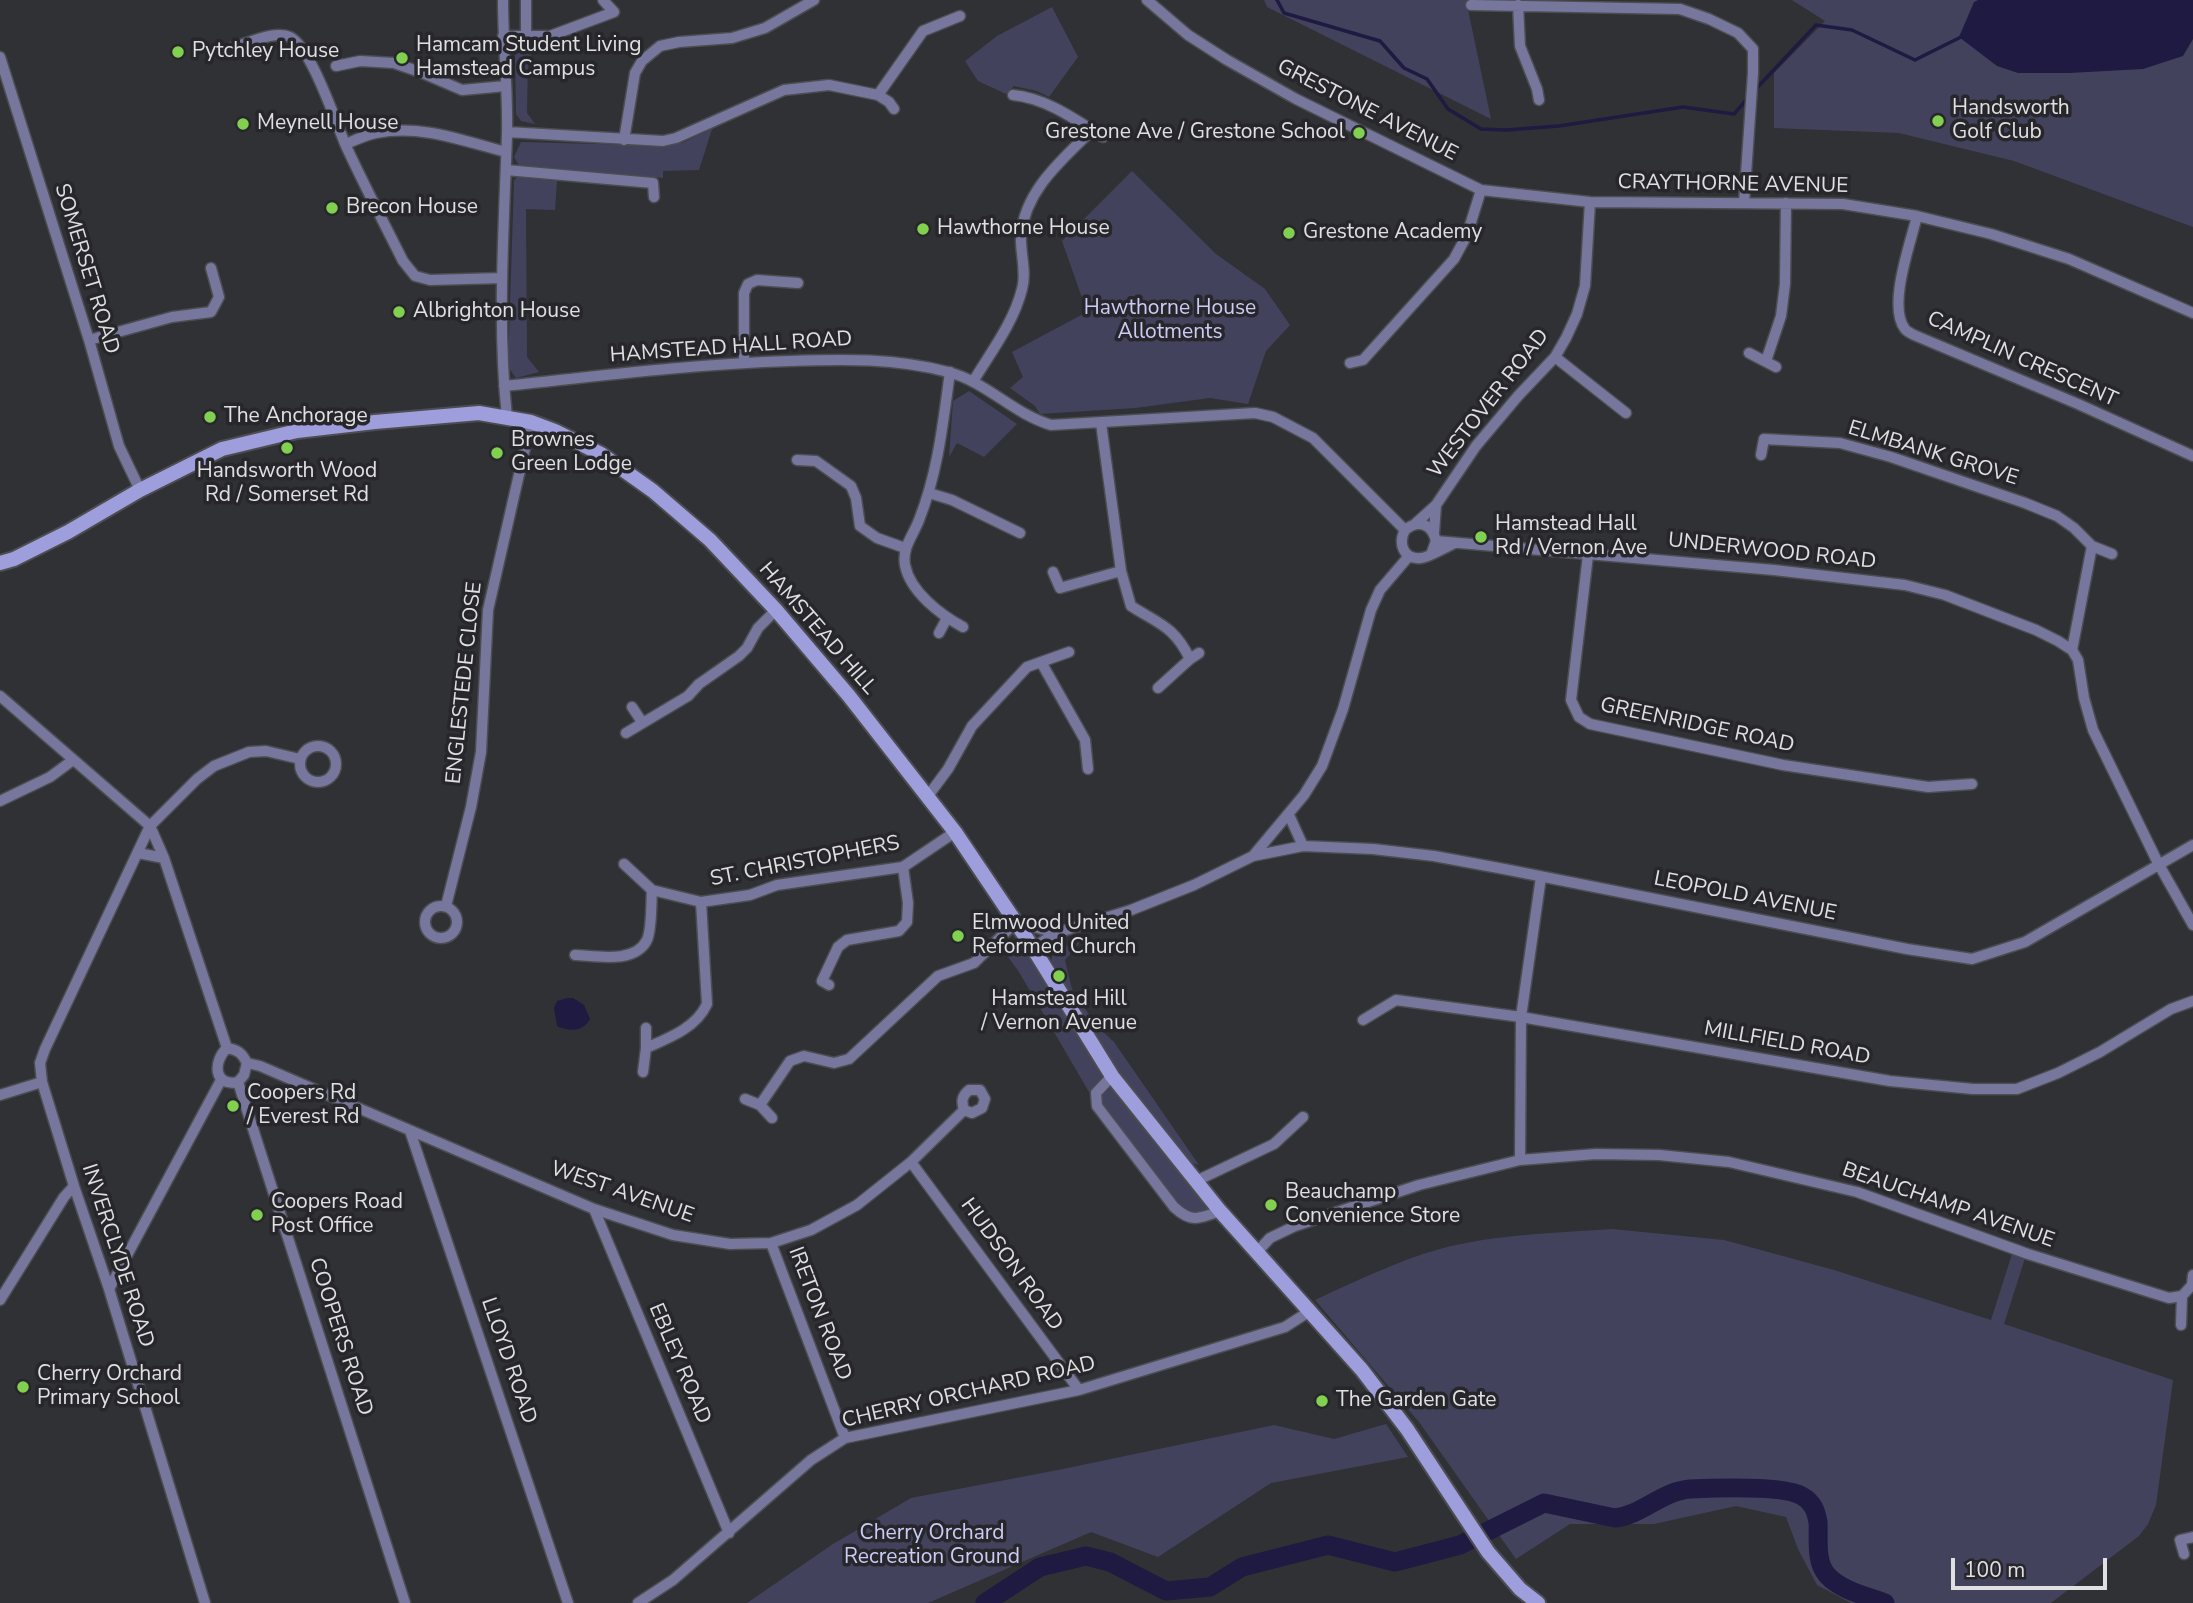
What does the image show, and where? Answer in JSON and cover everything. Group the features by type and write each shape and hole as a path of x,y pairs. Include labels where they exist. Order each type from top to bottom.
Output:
{"main road":[{"name":"HAMSTEAD HILL","path":"0,563 14,559 68,532 141,490 222,449 297,432 479,413 531,422 601,454 653,491 710,540 776,610 849,696 955,832 1033,948 1112,1076 1220,1211 1362,1370 1407,1429 1488,1552 1521,1589 1538,1603"}],"street":[{"path":"503,0 507,132 502,278 507,417"},
{"path":"526,0 526,37"},
{"path":"503,36 550,36 614,12 603,0"},
{"path":"624,140 635,73 642,61 660,46 732,38 765,28 814,0"},
{"name":"GRESTONE AVENUE","path":"1147,0 1188,35 1227,60 1296,99 1481,190 1590,202"},
{"path":"1518,5 1520,46 1537,89 1538,100"},
{"path":"1471,6 1680,9 1738,33 1753,49 1744,203"},
{"path":"878,95 923,31 960,16"},
{"path":"233,47 278,34 289,36 298,42 319,79 345,144 403,261 415,276 429,280 502,278"},
{"path":"336,66 360,61 394,64 462,90 506,86"},
{"name":"SOMERSET ROAD","path":"1,65 89,340 119,446 141,490"},
{"path":"507,132 650,141 676,138 784,90 829,85 878,95 894,108"},
{"path":"1013,96 1026,96 1043,103 1103,136"},
{"path":"345,144 375,133 408,130 450,136 506,152"},
{"path":"974,380 1018,303 1023,286 1022,221 1028,204 1055,167 1092,130"},
{"path":"506,170 653,183 654,197"},
{"path":"1349,363 1363,360 1454,258 1467,235 1481,190"},
{"name":"CRAYTHORNE AVENUE","path":"1590,202 1843,204 1917,216 1991,234 2069,259 2193,313"},
{"name":"WESTOVER ROAD","path":"1416,523 1436,505 1476,446 1555,357 1577,314 1585,286 1590,202"},
{"path":"1749,353 1771,364 1785,284 1786,203"},
{"name":"CAMPLIN CRESCENT","path":"1917,216 1897,298 1905,329 2193,456"},
{"path":"89,340 172,317 211,312 219,297 211,268"},
{"path":"744,362 744,293 748,284 757,280 798,283"},
{"path":"1555,357 1626,413"},
{"name":"HAMSTEAD HALL ROAD","path":"504,386 744,362 862,359 916,365 974,380 1020,413 1051,425 1255,413 1273,417 1313,438 1405,530"},
{"path":"950,372 938,458 929,494 918,524 905,548 905,566 912,583 947,618 963,627"},
{"name":"ENGLESTEDE CLOSE","path":"446,906 471,807 481,752 488,610 531,422"},
{"path":"1101,423 1121,571 1132,606 1162,623 1195,656 1158,688"},
{"name":"ELMBANK GROVE","path":"1762,455 1764,439 1840,443 1879,454 2057,516 2092,545 2112,554"},
{"path":"797,460 816,461 851,486 856,498 860,526 877,538 905,548"},
{"path":"929,494 952,500 1015,531 1014,518"},
{"name":"WESTOVER ROAD","path":"1435,537 1436,505"},
{"path":"1416,523 1426,525 1435,537 1432,552 1423,558 1409,556 1402,549 1401,543 1405,530 1416,523"},
{"name":"UNDERWOOD ROAD","path":"1435,537 1457,542 1774,570 1905,585 1945,595 2036,630 2072,650"},
{"name":"UNDERWOOD ROAD","path":"1432,552 1457,542"},
{"path":"2092,545 2072,650 2078,660 2084,698 2093,730 2158,863 2193,925"},
{"name":"GREENRIDGE ROAD","path":"1588,555 1571,700 1579,717 1590,724 1809,769 1928,787 1972,784"},
{"path":"1033,948 1056,933 1131,910 1194,885 1254,856 1289,815 1322,766 1343,709 1380,590 1409,556"},
{"path":"1053,572 1060,588 1121,571"},
{"path":"626,733 688,696 699,684 738,656 747,648 758,628 776,610"},
{"path":"939,633 947,618"},
{"path":"928,796 948,769 972,726 1027,667 1069,652"},
{"path":"1041,662 1085,740 1088,769"},
{"path":"0,696 150,826 164,858 227,1048"},
{"path":"632,707 642,722"},
{"path":"0,1095 42,1082 40,1063 45,1049 150,826 197,779 214,766 249,752 266,751 300,759"},
{"path":"0,801 50,777 73,760"},
{"path":"1289,815 1303,846"},
{"name":"ST. CHRISTOPHERS","path":"624,864 652,890 701,902 750,895 778,885 903,867 955,832"},
{"name":"LEOPOLD AVENUE","path":"1254,856 1303,846 1398,852 1504,869 1907,949 1972,959 2025,942 2193,845"},
{"path":"138,853 164,858"},
{"path":"829,985 822,981 838,947 847,940 899,931 906,922 908,903 903,867"},
{"path":"1520,1160 1521,1017 1541,877"},
{"path":"575,956 626,956 639,952 648,939 652,890"},
{"path":"646,1048 678,1034 704,1012 707,1004 701,902"},
{"path":"760,1105 790,1062 804,1056 834,1063 849,1059 938,976 974,963 1016,922 1056,933"},
{"name":"MILLFIELD ROAD","path":"1363,1020 1396,1000 1521,1017 1890,1081 1973,1089 2017,1088 2058,1073 2100,1052 2171,1009 2193,1001"},
{"path":"643,1072 646,1028"},
{"path":"221,1080 229,1084 238,1082 244,1075 247,1063 236,1049 227,1048"},
{"path":"109,1289 221,1080 218,1062 227,1048"},
{"name":"WEST AVENUE","path":"247,1063 260,1066 594,1209 673,1236 730,1244 771,1243 811,1230 857,1205 911,1162 964,1110"},
{"path":"1112,1076 1096,1093 1097,1106 1174,1207 1184,1216 1195,1219 1220,1211"},
{"name":"INVERCLYDE ROAD","path":"42,1082 109,1289 205,1603"},
{"name":"COOPERS ROAD","path":"238,1082 405,1603"},
{"path":"744,1099 760,1105 772,1118"},
{"path":"1196,1181 1274,1144 1303,1116"},
{"name":"LLOYD ROAD","path":"410,1132 568,1603"},
{"name":"BEAUCHAMP AVENUE","path":"1256,1252 1270,1238 1295,1226 1419,1185 1520,1160 1596,1154 1659,1155 1729,1162 1857,1192 2028,1254 2169,1298 2182,1296"},
{"name":"HUDSON ROAD","path":"911,1162 1079,1390"},
{"path":"0,1300 64,1197 74,1186"},
{"name":"EBLEY ROAD","path":"594,1209 729,1533"},
{"name":"IRETON ROAD","path":"771,1243 845,1438"},
{"path":"2181,1325 2182,1296 2192,1285 2193,1275"},
{"name":"CHERRY ORCHARD ROAD","path":"638,1603 673,1580 811,1460 845,1438 1079,1390 1286,1327 1310,1311"},
{"path":"2183,1554 2180,1540 2193,1537"}],"green space":[{"path":"1264,0 1466,0 1491,119 1267,7"},
{"name":"Handsworth Golf Club","path":"1792,0 2193,0 2193,227 2014,161 1899,133 1774,128 1774,73 1825,21"},
{"path":"1052,7 1078,57 1049,97 1037,91 1014,86 1006,94 978,81 965,61 997,36"},
{"path":"535,50 528,59 527,113 535,124 521,121 516,114 515,55 522,51"},
{"path":"712,129 699,170 663,171 663,178 519,165 514,157 521,142 632,145 682,143"},
{"name":"Hawthorne House Allotments","path":"1132,171 1216,254 1265,289 1290,325 1266,351 1248,404 1210,398 1135,408 1040,414 1035,406 1010,388 1023,377 1012,352 1087,312 1062,241"},
{"path":"517,177 557,181 555,210 526,209 527,357 539,372 516,378 508,367 514,181"},
{"path":"969,391 1017,424 984,457 957,443 949,457 953,401"},
{"path":"1012,939 1019,941 1103,1070 1103,1076 1089,1092 1019,972 1000,946"},
{"path":"1082,940 1065,960 1072,989 1096,1025 1114,1042 1199,1165 1189,1162 1109,1062 1051,960 1055,950"},
{"path":"1114,1084 1210,1210 1202,1215 1182,1212 1102,1106 1101,1097"},
{"path":"1612,1229 1724,1240 1834,1270 1991,1320 2012,1254 2025,1258 2004,1324 2173,1380 2156,1505 2148,1524 2139,1536 2051,1603 1851,1603 1817,1585 1798,1549 1786,1517 1736,1506 1654,1524 1570,1524 1516,1559 1419,1422 1315,1300 1392,1265 1440,1249 1504,1237"},
{"name":"Cherry Orchard Recreation Ground","path":"1386,1424 1408,1457 1271,1483 1158,1557 1091,1532 928,1603 747,1603 833,1544 911,1498 1274,1425 1334,1439"}],"shaded area":[{"path":"2193,0 2193,39 2183,56 2143,69 2018,73 1997,66 1959,37 1974,2"},
{"path":"573,998 584,1005 590,1019 580,1029 571,1030 557,1026 554,1008 557,1001"}],"waterway":[{"path":"1277,0 1284,13 1380,41 1404,68 1427,79 1448,109 1481,129 1559,126 1683,107 1734,114 1749,97"},
{"path":"1754,91 1816,25 1852,30 1915,60 1961,37"},
{"path":"985,1603 1040,1567 1086,1556 1110,1562 1166,1591 1210,1587 1242,1567 1328,1545 1395,1562 1460,1545 1544,1503 1615,1518 1680,1491 1731,1488 1780,1490 1806,1498 1816,1514 1819,1557 1827,1575 1846,1589 1885,1603"}],"place":[{"name":"Pytchley House","path":"178,52"},
{"name":"Hamcam Student Living Hamstead Campus","path":"402,58"},
{"name":"Handsworth Golf Club","path":"1938,121"},
{"name":"Meynell House","path":"243,124"},
{"name":"Grestone Ave / Grestone School","path":"1359,133"},
{"name":"Brecon House","path":"332,208"},
{"name":"Hawthorne House","path":"923,229"},
{"name":"Grestone Academy","path":"1289,233"},
{"name":"Albrighton House","path":"399,312"},
{"name":"The Anchorage","path":"210,417"},
{"name":"Handsworth Wood Rd / Somerset Rd","path":"287,448"},
{"name":"Brownes Green Lodge","path":"497,453"},
{"name":"Hamstead Hall Rd / Vernon Ave","path":"1481,537"},
{"name":"Elmwood United Reformed Church","path":"958,936"},
{"name":"Hamstead Hill / Vernon Avenue","path":"1059,976"},
{"name":"Coopers Rd / Everest Rd","path":"233,1106"},
{"name":"Beauchamp Convenience Store","path":"1271,1205"},
{"name":"Coopers Road Post Office","path":"257,1215"},
{"name":"Cherry Orchard Primary School","path":"23,1387"},
{"name":"The Garden Gate","path":"1322,1401"}]}
